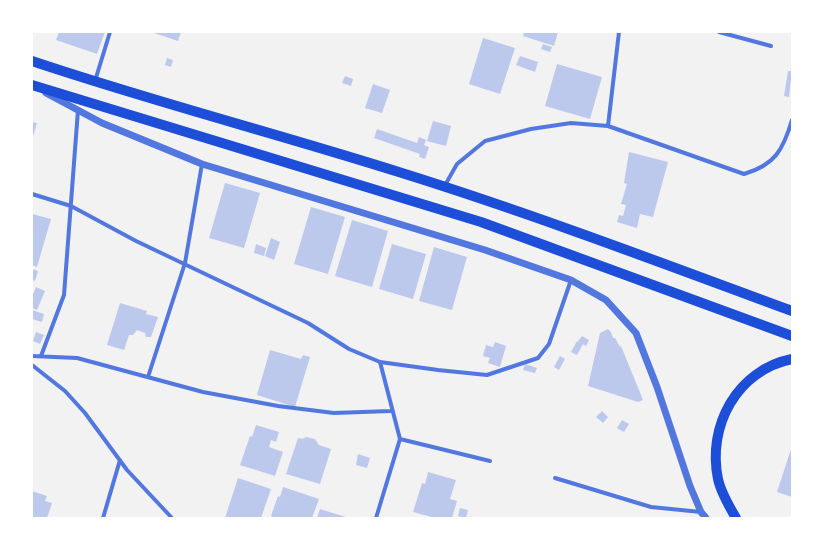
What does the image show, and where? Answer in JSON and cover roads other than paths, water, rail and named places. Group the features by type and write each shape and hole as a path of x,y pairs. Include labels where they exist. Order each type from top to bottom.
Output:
{"main road":[{"path":"32,61 95,82 444,187 564,227 792,311"},
{"path":"32,85 480,222 792,336"},
{"path":"736,518 726,502 718,480 715,452 719,428 726,408 739,390 752,378 767,368 792,359"}],"street":[{"path":"95,82 110,32"},
{"path":"608,126 619,32"},
{"path":"719,32 771,46"},
{"path":"32,85 102,123 202,164 485,250 570,280 606,300 636,333 658,387 690,486 701,512 706,518"},
{"path":"41,356 64,295 78,110"},
{"path":"444,187 457,164 485,141 531,129 571,123 608,126 744,174 761,169 781,150 792,120"},
{"path":"148,377 185,263 202,164"},
{"path":"32,194 71,206 136,241 185,263 308,323 349,349 380,362 486,375 538,358 550,344 570,280"},
{"path":"32,356 77,358 203,392 278,406 334,413 391,411"},
{"path":"376,518 400,439 391,411 380,362"},
{"path":"32,365 65,391 120,460 161,508 172,518"},
{"path":"400,439 490,461"},
{"path":"103,518 120,460"},
{"path":"555,478 652,508 701,512"}]}
